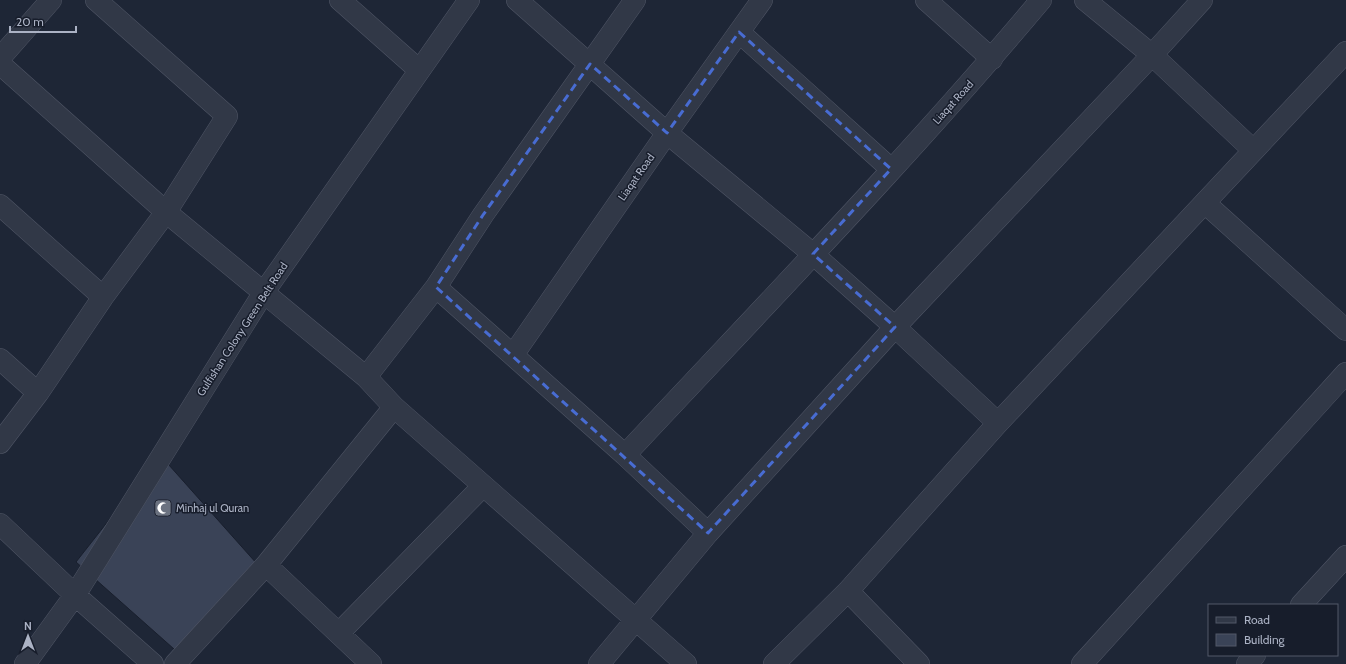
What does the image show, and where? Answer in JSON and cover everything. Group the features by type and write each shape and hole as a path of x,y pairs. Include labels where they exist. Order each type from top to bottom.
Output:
{"street":[{"path":"0,58 51,0"},
{"path":"0,443 38,393 103,297 166,212 227,116 96,0"},
{"path":"340,0 419,70"},
{"name":"Gulfishan Colony Green Belt Road","path":"25,664 75,595 264,292 469,0"},
{"path":"517,0 667,133 813,254 895,327 998,423"},
{"path":"366,377 436,287 483,215 635,0"},
{"name":"Liaqat Road","path":"513,355 667,133 762,0"},
{"path":"926,0 992,59"},
{"name":"Liaqat Road","path":"625,455 813,254 992,59 1042,0"},
{"path":"1085,0 1152,55 1254,150"},
{"path":"598,664 708,533 895,327 1202,0"},
{"path":"739,32 891,169"},
{"path":"774,664 848,591 998,423 1346,52"},
{"path":"0,64 166,212 366,377 394,407 686,664"},
{"path":"1205,203 1346,330"},
{"path":"0,205 103,297"},
{"path":"436,287 625,455 708,533"},
{"path":"0,359 38,393"},
{"path":"1082,664 1346,373"},
{"path":"175,664 266,565 394,407"},
{"path":"339,633 483,486"},
{"path":"0,524 75,595 153,664"},
{"path":"1302,604 1346,556"},
{"path":"266,565 371,664"},
{"path":"848,591 919,664"},
{"path":"1247,664 1254,656"}],"highlighted area":[{"path":"739,32 891,169 813,254 895,327 708,533 436,287 483,215 590,64 667,133"}],"building":[{"name":"Minhaj ul Quran","path":"160,455 258,565 183,657 76,562"}],"place":[{"name":"Minhaj ul Quran","path":"163,508"}]}
